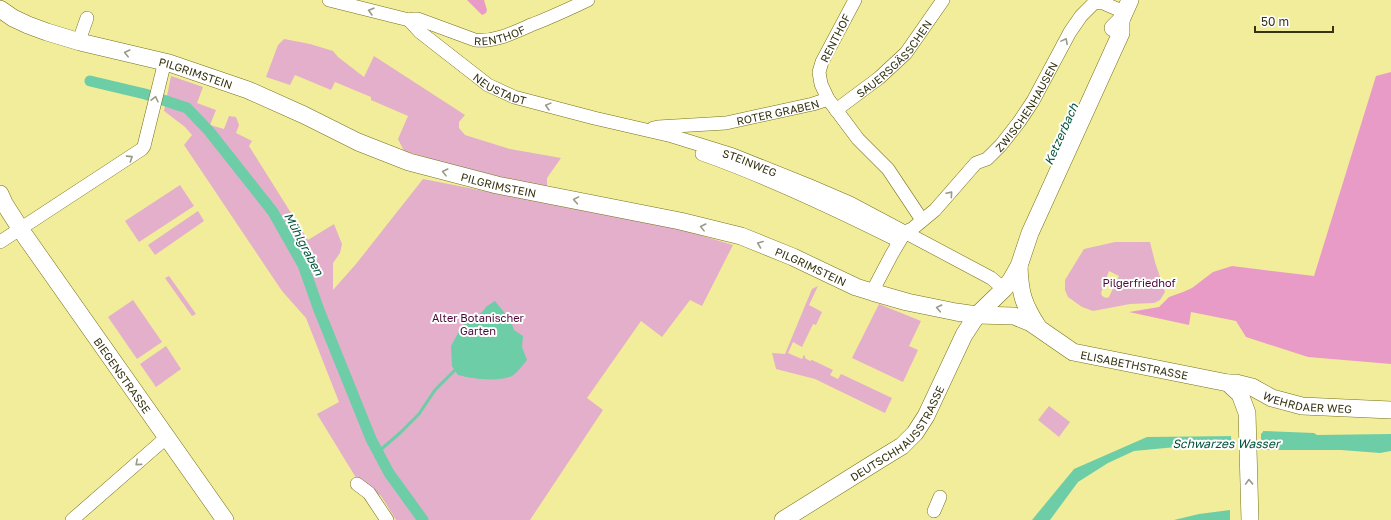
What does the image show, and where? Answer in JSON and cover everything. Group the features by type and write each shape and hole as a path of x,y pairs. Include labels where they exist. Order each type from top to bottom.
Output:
{"main road":[{"name":"PILGRIMSTEIN","path":"0,9 13,18 28,25 78,41 164,62 255,93 358,142 387,154 424,166 497,185 664,218 741,236 793,256 856,287 936,308 977,315"},
{"path":"977,315 1004,289 1019,266 1030,233 1121,33 1125,11"},
{"name":"PILGRIMSTEIN","path":"0,19 9,24 28,25"},
{"name":"BIEGENSTRASSE","path":"0,194 20,229 225,520"},
{"path":"1019,266 1023,299 1028,312 1039,328"},
{"name":"ELISABETHSTRASSE","path":"977,315 1014,316 1031,323 1073,352 1228,384"},
{"name":"DEUTSCHHAUSSTRASSE","path":"783,520 879,460 909,439 926,416 964,336 977,315"},
{"name":"WEHRDAER WEG","path":"1228,384 1236,383 1256,388 1268,396 1302,406 1391,410"},
{"path":"1228,384 1240,394 1247,412 1250,520"},
{"path":"1247,412 1249,407 1255,401 1268,396"}],"street":[{"name":"RENTHOF","path":"329,0 409,20 413,18 418,19 475,40 484,41 508,35 588,0"},
{"name":"RENTHOF","path":"828,99 821,84 819,72 822,62 855,0"},
{"name":"SAUERSGÄSSCHEN","path":"836,110 879,78 906,53 943,0"},
{"name":"ZWISCHENHAUSEN","path":"922,220 935,210 976,163 988,159 1005,139 1033,101 1070,32 1081,16 1094,3 1101,2 1125,11"},
{"path":"80,38 87,18"},
{"name":"NEUSTADT","path":"409,20 428,34 488,85 514,97 586,116"},
{"path":"0,242 142,149 152,115 164,62"},
{"name":"ROTER GRABEN","path":"646,130 658,127 726,123 813,104 828,99 858,139 888,170 922,220"},
{"name":"STEINWEG","path":"586,116 646,130 733,155 777,172 850,203 902,237 991,278 1004,289"},
{"path":"689,149 740,167 902,237"},
{"path":"872,292 902,237 922,220"},
{"path":"72,520 167,437"},
{"path":"357,484 369,493 387,520"},
{"path":"932,516 940,497"}],"green space":[{"path":"284,39 310,44 333,51 338,57 364,77 374,56 465,115 459,122 459,128 465,135 510,149 561,158 547,178 547,188 480,173 404,151 398,139 408,116 371,100 371,97 335,82 331,90 295,75 290,85 266,77 278,45"},
{"name":"Alter Botanischer Garten","path":"171,76 203,87 197,103 216,110 210,125 224,129 229,116 236,117 239,125 236,133 252,141 249,146 308,240 334,224 342,244 340,253 333,263 333,290 356,264 423,179 683,230 733,245 702,306 690,300 662,337 641,321 587,398 603,410 530,520 396,520 381,496 358,481 317,414 339,402 306,318 282,291 184,145 192,135 185,127 164,111"},
{"path":"180,185 194,206 139,242 125,221"},
{"path":"198,211 204,221 155,255 148,245"},
{"name":"Pilgerfriedhof","path":"1115,242 1150,242 1165,292 1160,300 1154,303 1130,304 1093,311 1082,307 1068,297 1065,290 1065,280 1084,249","holes":["1109,271 1119,276 1109,297 1106,298 1102,296 1101,293"]},
{"path":"169,276 196,314 192,316 165,278"},
{"path":"818,286 809,305 822,312 816,325 813,324 802,347 793,342 788,353 802,359 804,355 805,358 810,361 812,360 833,370 830,375 838,379 841,374 892,398 885,413 815,379 776,369 772,353 785,354 812,289"},
{"path":"133,300 162,342 137,359 108,317"},
{"path":"879,304 921,321 909,346 918,350 903,382 852,358"},
{"path":"166,346 181,369 156,387 140,364"},
{"path":"1049,406 1070,422 1059,437 1038,420"}],"shaded area":[{"path":"467,0 484,0 487,10 486,13 482,15"},
{"path":"1391,72 1391,364 1308,357 1246,337 1236,321 1191,312 1189,325 1129,312 1159,307 1169,297 1192,288 1213,272 1232,266 1314,276 1376,76"}],"water":[{"path":"495,301 511,321 514,330 523,336 522,347 527,360 514,375 506,378 485,379 458,375 452,366 451,346 462,326"},
{"name":"Schwarzes Wasser","path":"1263,431 1314,433 1317,435 1391,434 1391,451 1380,453 1341,450 1259,450 1187,446 1134,451 1108,463 1078,482 1050,520 1032,520 1074,469 1147,437 1238,436"},
{"path":"1230,510 1230,520 1174,520 1199,514"}],"pier":[{"path":"1257,430 1263,431 1261,434 1261,452 1232,450 1231,435"}],"waterway":[{"name":"Mühlgraben","path":"90,81 145,94 187,108 209,131 273,212 303,265 319,310 371,439 389,473 423,520"},
{"path":"378,452 419,414 435,390 455,370"}],"water label":[{"name":"Ketzerbach","path":"1061,134"}]}
